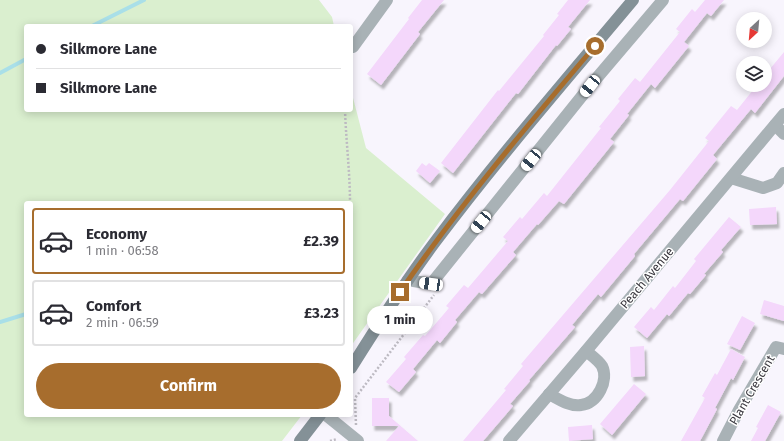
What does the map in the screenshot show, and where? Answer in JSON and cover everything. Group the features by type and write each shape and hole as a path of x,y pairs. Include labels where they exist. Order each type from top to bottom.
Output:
{"street":[{"path":"353,47 387,0"},
{"path":"353,365 408,280 435,242 518,137 633,0"},
{"path":"408,280 431,284 590,86 663,0"},
{"name":"Peach Avenue","path":"509,441 784,114"},
{"path":"775,125 784,134"},
{"path":"731,178 763,188 777,183 784,173"},
{"name":"Plant Crescent","path":"723,441 739,410 776,347 784,349"},
{"path":"549,394 569,404 582,405 593,400 600,392 605,374 602,366 586,351"},
{"path":"300,441 318,417"},
{"path":"328,417 358,441"}],"path":[{"path":"345,112 346,145 350,172 350,201"},
{"path":"330,441 339,438"}],"green space":[{"path":"0,0 319,0 332,17 334,24 24,24 24,112 353,112 353,98 366,148 445,214 353,343 353,201 24,201 24,417 300,417 282,441 0,441"}],"building":[{"path":"422,0 444,0 418,32 420,34 381,85 367,74"},
{"path":"568,0 590,0 568,27 571,29 557,46 556,45 518,94 516,93 453,173 441,163 498,90 499,91 544,36 543,35 559,15 557,14"},
{"path":"705,0 724,0 711,16 707,13 684,42 689,46 655,88 651,84 627,114 629,115 610,139 614,142 564,204 559,201 538,225 537,224 513,252 516,255 482,294 479,292 455,320 457,322 440,343 437,340 413,369 416,372 399,392 386,382 406,359 404,357 423,335 425,336 449,308 446,306 464,285 468,288 508,241 503,237 520,217 522,219 544,193 547,196 601,128 599,127 620,101 618,99 635,78 640,82 680,32 676,29 692,9 695,12"},
{"path":"784,52 784,76 772,91 772,67"},
{"path":"751,92 771,92 755,113 751,109 713,155 717,159 683,201 680,199 634,254 635,256 601,297 598,294 572,325 575,327 529,380 530,381 510,404 513,406 483,441 463,441 506,390 504,389 523,366 521,364 670,190 709,141 705,138 731,106 737,110"},
{"path":"422,163 426,166 429,163 440,171 430,183 416,171"},
{"path":"776,207 777,224 750,225 749,209"},
{"path":"729,217 741,227 721,250 723,252 704,274 706,275 690,294 688,293 669,316 667,314 647,338 634,327 651,307 654,310 673,286 675,288 696,261 694,259"},
{"path":"764,300 784,306 784,321 760,314"},
{"path":"742,316 755,323 740,350 727,344"},
{"path":"644,346 645,376 631,377 630,347"},
{"path":"731,349 745,357 733,380 731,378 700,441 681,441 705,398 702,396 715,373 717,375"},
{"path":"634,384 646,394 612,435 600,424"},
{"path":"372,398 389,398 389,416 418,441 386,441 399,426 372,426"},
{"path":"768,405 781,412 765,441 751,441 758,428 756,427"},
{"path":"592,425 593,439 569,441 568,427"}],"waterway":[{"path":"96,24 144,0"},
{"path":"0,73 24,60"},
{"path":"0,322 24,315"}],"route":[{"path":"400,292 435,242 518,137 595,46"}]}
